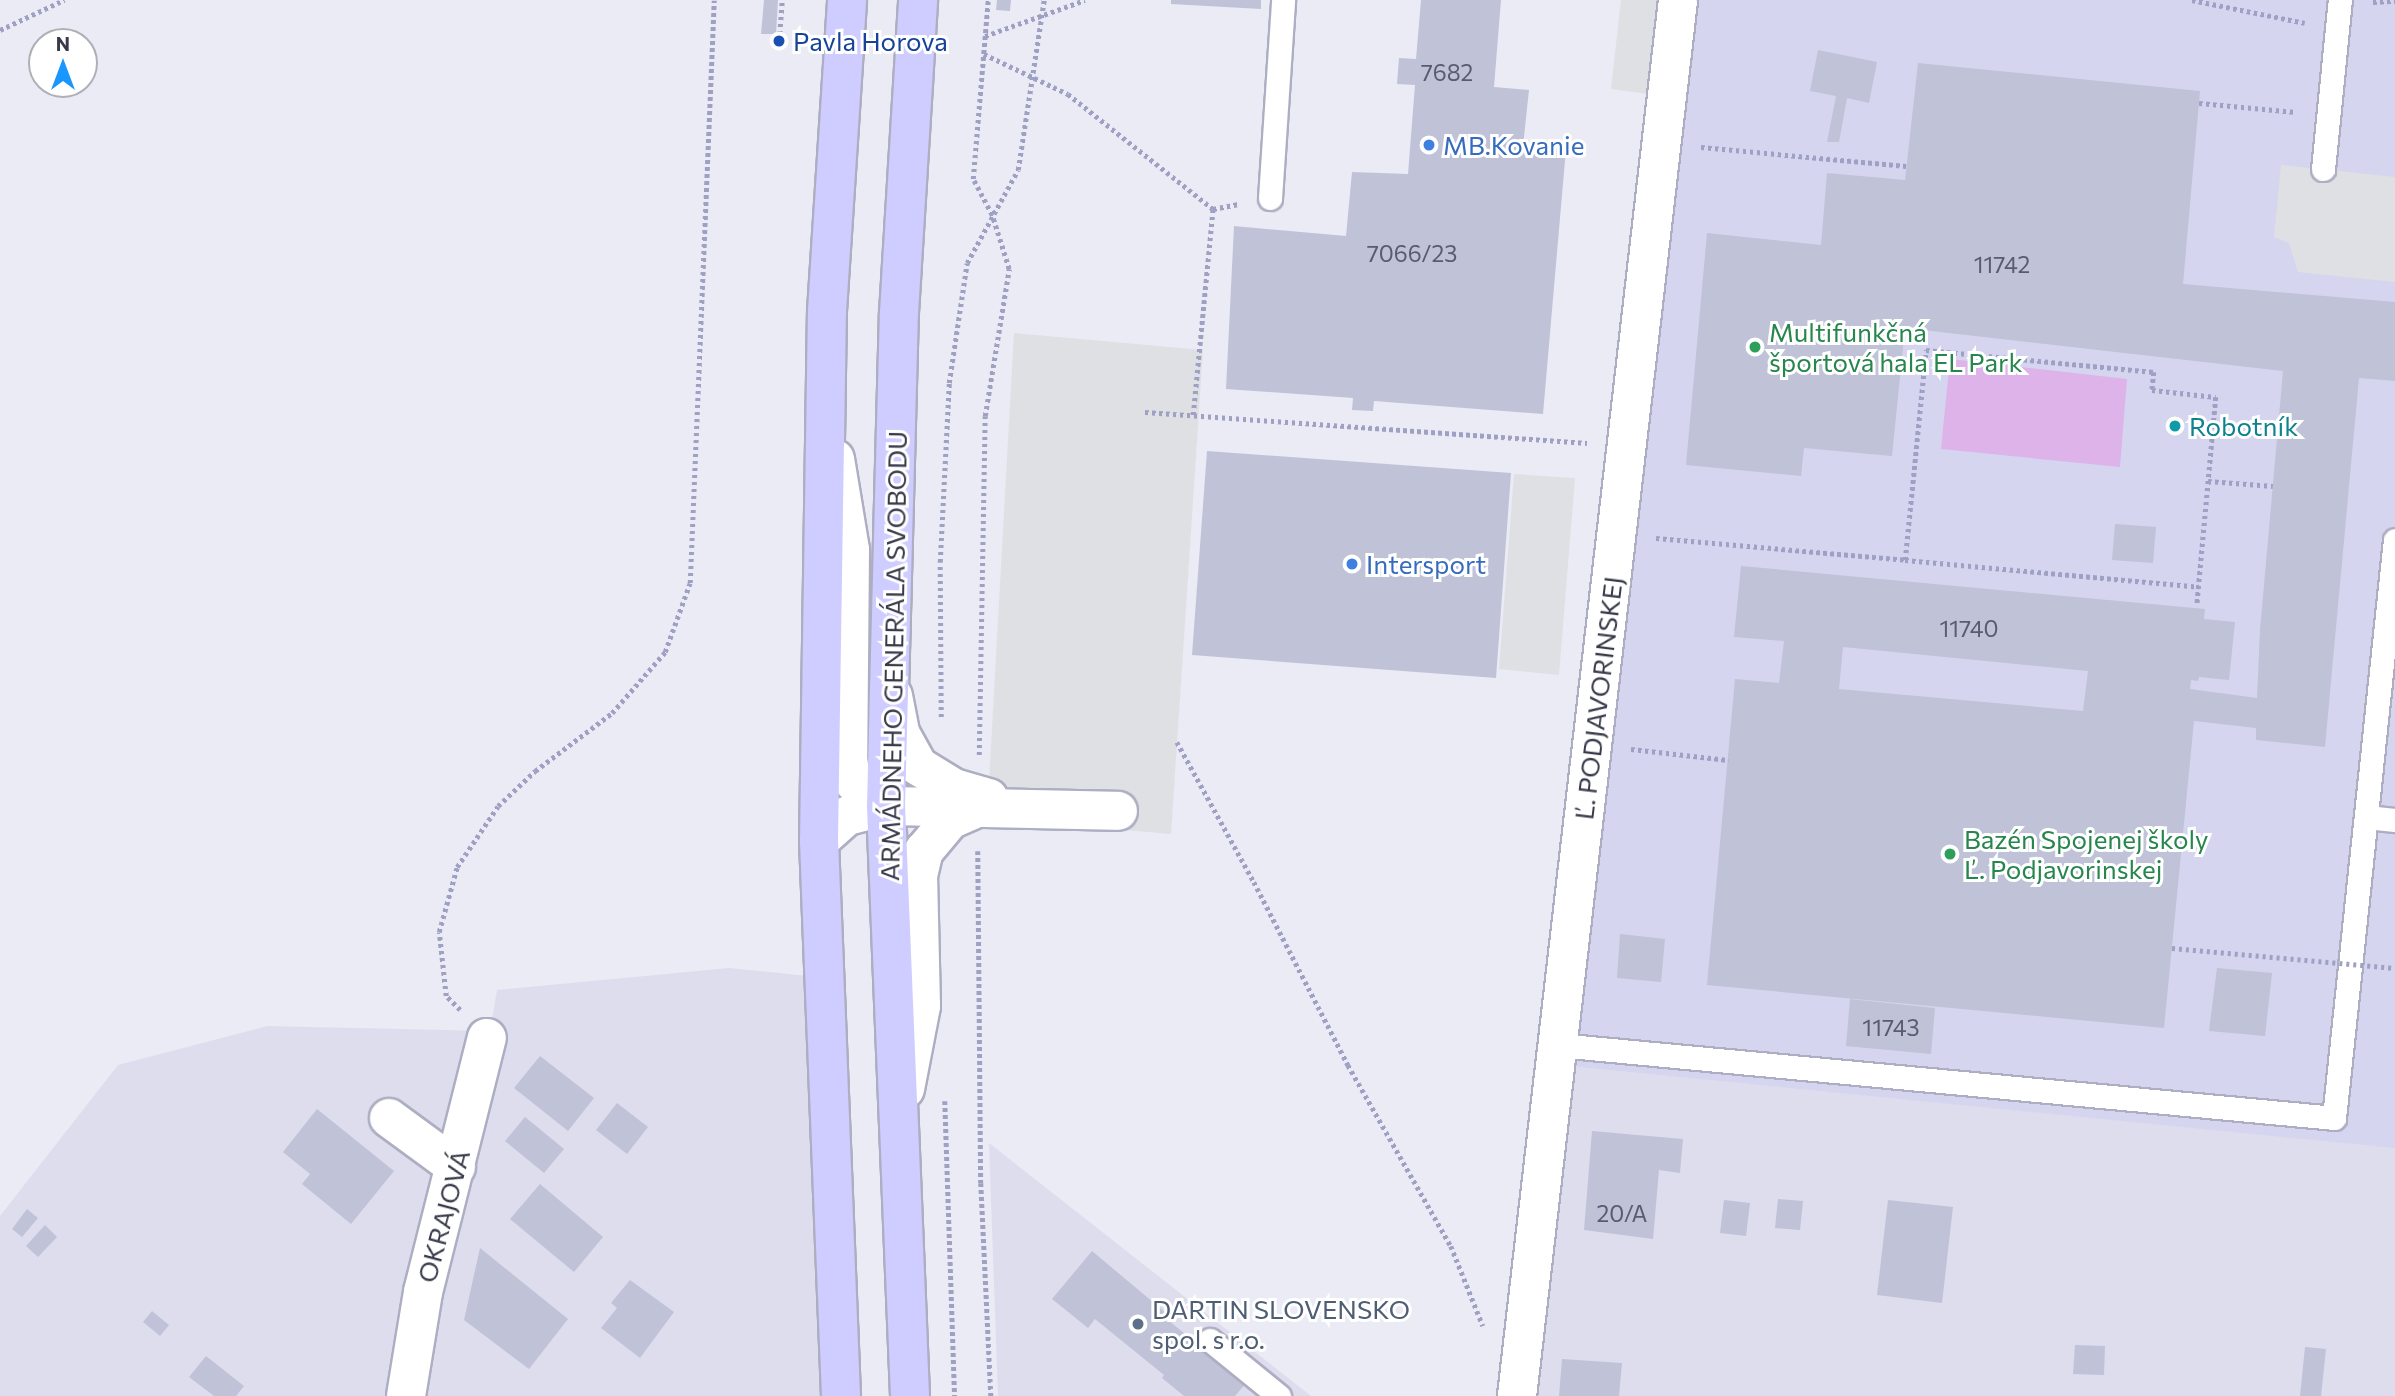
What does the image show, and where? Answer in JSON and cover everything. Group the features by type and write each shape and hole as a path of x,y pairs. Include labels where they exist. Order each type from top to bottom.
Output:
{"street":[{"path":"841,1396 819,841 827,298 847,0"},
{"name":"ARMÁDNEHO GENERÁLA SVOBODU","path":"910,1396 886,806 900,313 918,0"},
{"name":"Ľ. PODJAVORINSKEJ","path":"1517,1396 1678,0"},
{"path":"826,402 850,550 848,760 852,780 865,794 886,806"},
{"path":"889,678 900,733 918,766 978,801"},
{"path":"819,841 847,816 886,806 978,801 1025,809 1118,811"},
{"path":"899,1122 921,1006 918,876 924,851 950,820 978,801"},
{"name":"OKRAJOVÁ","path":"406,1396 423,1292 487,1038"},
{"path":"389,1118 456,1167"}],"lane":[{"path":"1270,198 1283,0"},
{"path":"2323,169 2340,0"},
{"path":"1558,1045 2334,1118 2392,594 2395,540"},
{"path":"2366,817 2395,820"},
{"path":"1210,1340 1279,1396"}],"path":[{"path":"0,30 64,0"},
{"path":"487,1038 446,996 439,932 457,867 498,806 535,771 612,713 665,652 690,583 714,0"},
{"path":"779,41 782,0"},
{"path":"988,0 973,179 992,215 1009,269 985,416 978,801 981,1183 991,1396"},
{"path":"942,780 940,562 949,383 967,263 1018,170 1044,0"},
{"path":"985,37 1085,0"},
{"path":"2192,0 2337,30"},
{"path":"984,54 1068,94 1213,209 1270,198"},
{"path":"2199,103 2328,115"},
{"path":"1662,143 1906,166"},
{"path":"1193,415 1213,209"},
{"path":"1905,560 1926,350 2154,372 2152,390 2216,397 2197,605"},
{"path":"1145,412 1627,446"},
{"path":"2208,481 2273,486"},
{"path":"1617,534 2199,587"},
{"path":"1177,742 1254,882 1348,1065 1451,1246 1486,1334"},
{"path":"1593,744 1728,760"},
{"path":"2172,948 2395,968"},
{"path":"945,1092 956,1396"}],"shaded area":[{"path":"1621,0 1664,0 1655,95 1611,89"},
{"path":"1679,0 2395,0 2395,1148 1567,1066"},
{"path":"2281,165 2395,177 2395,282 2298,272 2289,243 2274,237"},
{"path":"1014,333 1203,350 1171,834 987,818"},
{"path":"1950,359 2127,379 2120,467 1941,449"},
{"path":"1514,474 1575,478 1559,675 1499,669"},
{"path":"729,968 808,976 822,1396 0,1396 0,1216 118,1065 267,1026 490,1031 497,990"},
{"path":"1567,1066 2395,1147 2395,1396 1529,1396"},
{"path":"989,1143 1311,1396 998,1396"}],"building":[{"path":"764,0 778,0 776,34 761,34"},
{"path":"997,0 1011,0 1010,11 996,10"},
{"path":"1171,0 1261,0 1261,9 1171,4"},
{"path":"1421,0 1501,0 1494,87 1529,90 1523,146 1566,149 1543,414 1374,401 1373,411 1352,410 1353,398 1226,389 1234,226 1346,236 1352,172 1408,174 1415,85 1397,84 1399,58 1416,59"},
{"path":"1818,50 1877,62 1869,103 1847,98 1839,142 1827,142 1836,96 1810,91"},
{"path":"1918,63 2200,91 2183,284 2395,302 2395,381 2359,378 2325,747 2256,740 2256,728 2194,721 2164,1028 1707,985 1735,679 1779,683 1784,641 1734,637 1741,566 2205,609 2204,619 2235,622 2229,680 2199,677 2198,681 2191,680 2190,689 2257,698 2260,630 2283,371 1905,328 1892,456 1804,448 1801,476 1686,465 1707,233 1821,245 1827,173 1905,180","holes":["1843,647 2088,671 2083,711 1839,689"]},
{"name":"Intersport","path":"1207,451 1511,473 1496,678 1192,655"},
{"path":"2115,524 2156,527 2153,563 2112,560"},
{"path":"1620,934 1665,939 1661,982 1617,978"},
{"path":"2217,968 2272,973 2265,1036 2209,1031"},
{"path":"1850,999 1935,1008 1931,1054 1846,1046"},
{"path":"540,1056 594,1098 568,1131 514,1088"},
{"path":"617,1103 648,1127 627,1154 596,1130"},
{"path":"317,1109 394,1171 351,1224 302,1184 310,1174 283,1152"},
{"path":"525,1117 564,1149 544,1173 505,1141"},
{"path":"1592,1131 1683,1139 1680,1173 1659,1170 1653,1239 1584,1230"},
{"path":"540,1184 603,1237 574,1272 510,1219"},
{"path":"1778,1199 1803,1201 1800,1230 1775,1228"},
{"path":"1724,1200 1750,1203 1746,1236 1720,1233"},
{"path":"1888,1200 1953,1207 1942,1303 1877,1295"},
{"path":"27,1209 38,1218 22,1237 12,1229"},
{"path":"45,1225 57,1237 38,1257 26,1246"},
{"path":"480,1248 568,1319 529,1369 464,1320"},
{"name":"DARTIN SLOVENSKO spol. s r.o.","path":"1092,1251 1172,1318 1169,1321 1246,1383 1235,1396 1184,1396 1162,1378 1164,1375 1095,1319 1088,1328 1052,1299"},
{"path":"630,1280 674,1312 640,1358 601,1328 617,1308 611,1303"},
{"path":"152,1311 169,1325 160,1336 143,1322"},
{"path":"2075,1345 2105,1346 2104,1375 2073,1374"},
{"path":"2305,1347 2326,1349 2321,1396 2300,1396"},
{"path":"206,1356 244,1386 236,1396 214,1396 189,1377"},
{"path":"1562,1359 1622,1363 1619,1396 1559,1396"}],"place":[{"name":"Pavla Horova","path":"779,41"},
{"name":"MB.Kovanie","path":"1429,145"},
{"name":"Multifunkčná športová hala EL Park","path":"1755,347"},
{"name":"Robotník","path":"2175,426"},
{"name":"Intersport","path":"1352,564"},
{"name":"Bazén Spojenej školy Ľ. Podjavorinskej","path":"1950,854"},
{"name":"DARTIN SLOVENSKO spol. s r.o.","path":"1138,1324"}]}
